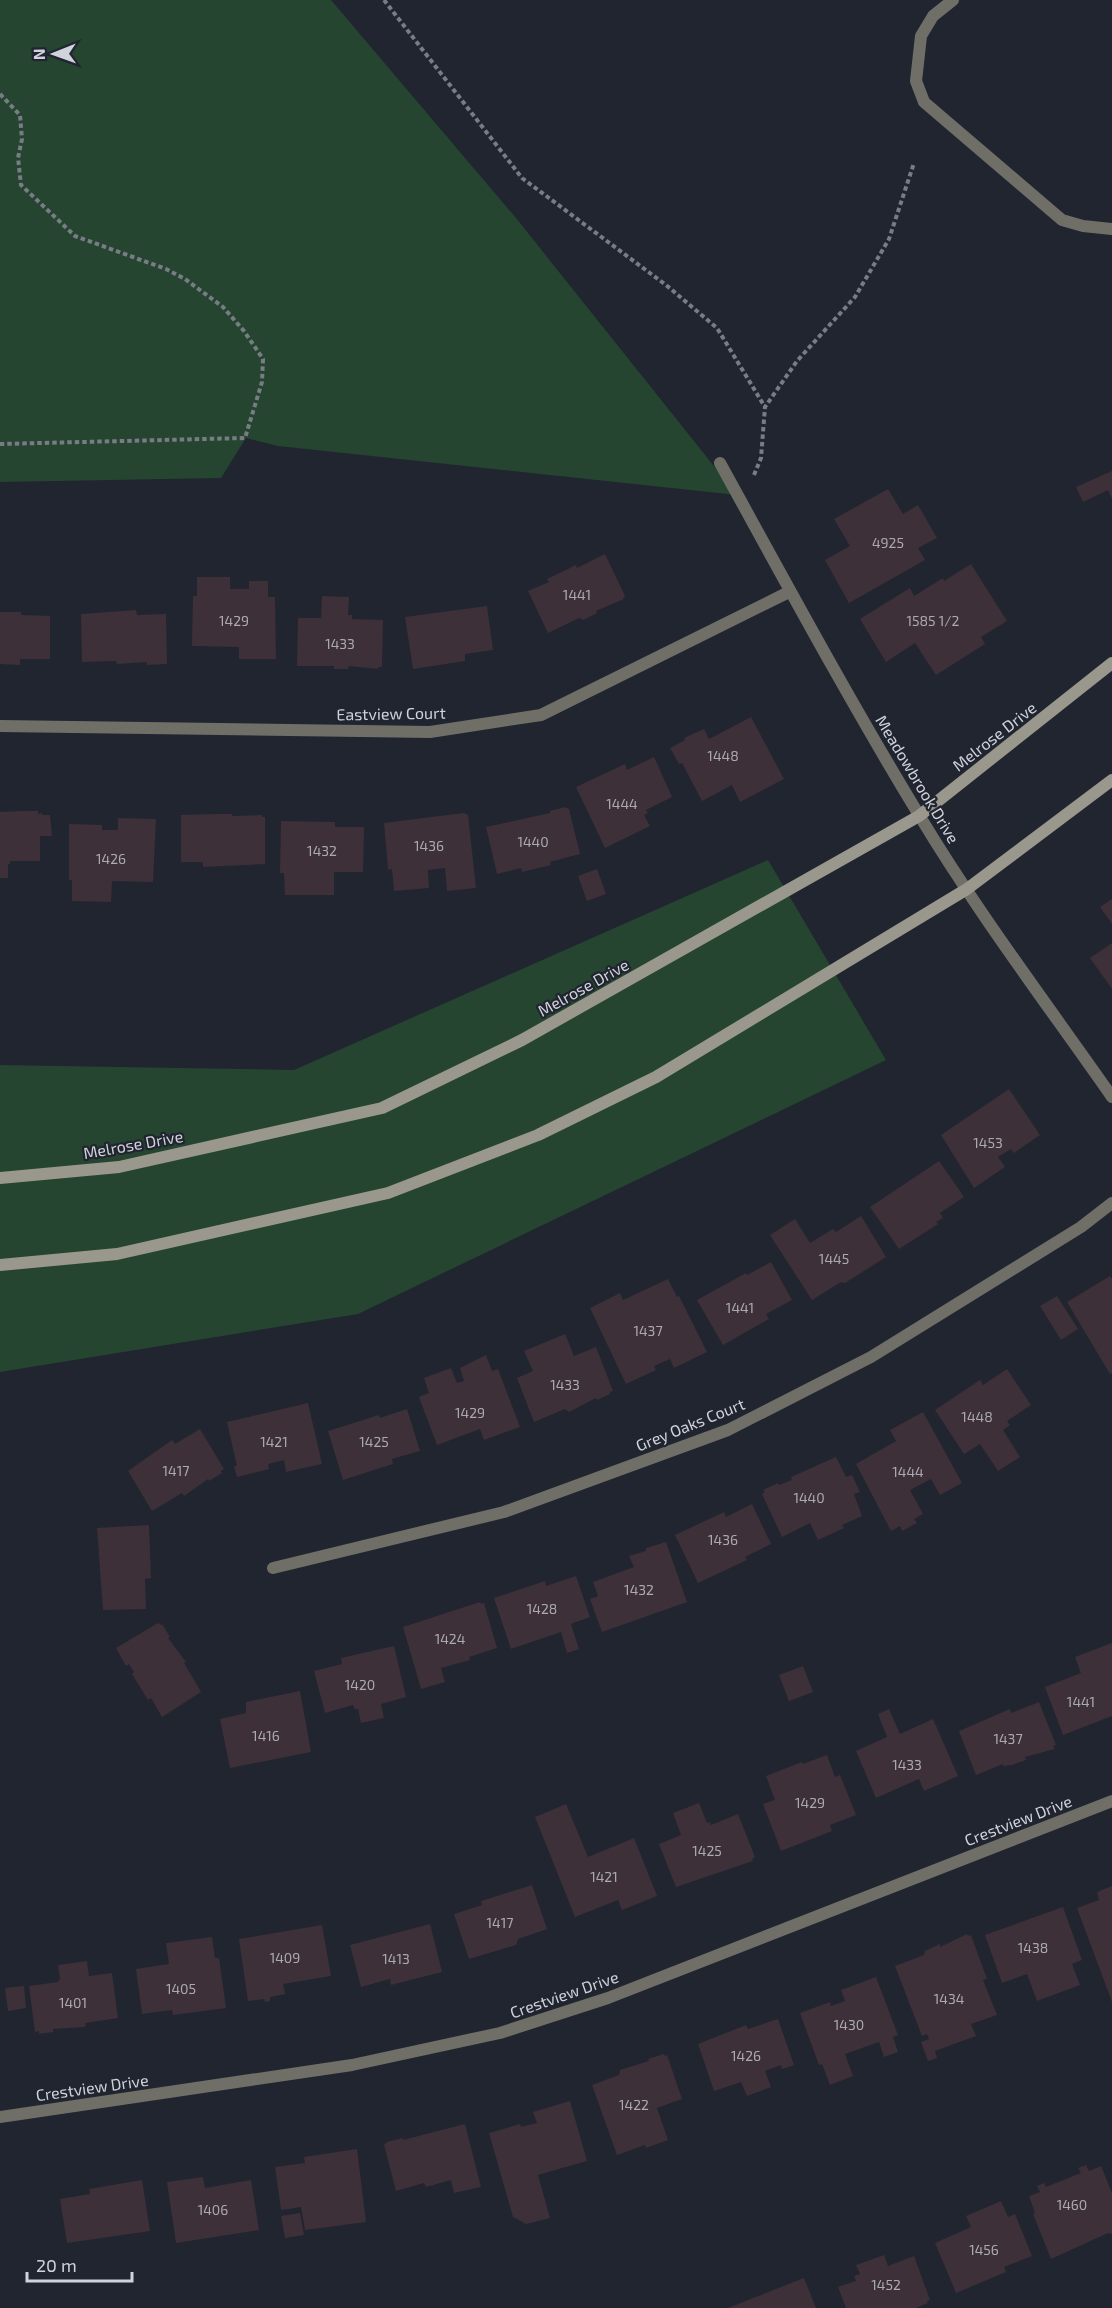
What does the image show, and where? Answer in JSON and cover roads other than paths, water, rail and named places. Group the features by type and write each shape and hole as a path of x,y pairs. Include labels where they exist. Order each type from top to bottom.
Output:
{"main road":[{"name":"Melrose Drive","path":"0,1178 120,1167 382,1107 522,1040 919,816 1112,663"},
{"path":"0,1265 117,1254 388,1193 527,1139 656,1077 967,889 1112,780"}],"street":[{"path":"953,0 933,16 921,36 916,81 924,102 1062,220 1112,230"},
{"name":"Meadowbrook Drive","path":"720,463 789,592 919,816 1112,1097"},
{"name":"Eastview Court","path":"0,726 430,732 541,715 789,592"},
{"name":"Grey Oaks Court","path":"273,1568 504,1512 728,1430 871,1357 1081,1227 1112,1203"},
{"name":"Crestview Drive","path":"0,2117 352,2066 500,2033 608,1998 1112,1801"}]}
